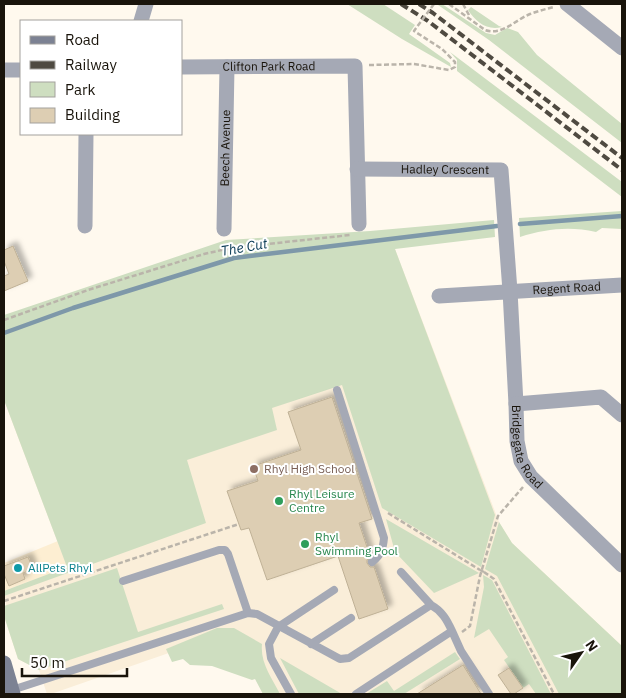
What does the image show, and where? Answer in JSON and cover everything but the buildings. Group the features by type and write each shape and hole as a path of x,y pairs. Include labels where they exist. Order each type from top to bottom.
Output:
{"main road":[{"path":"4,663 13,692"}],"street":[{"path":"141,20 146,4"},
{"path":"568,4 622,48"},
{"path":"355,66 359,224"},
{"name":"Clifton Park Road","path":"182,67 355,66"},
{"name":"Beech Avenue","path":"224,229 227,67"},
{"path":"4,70 20,70"},
{"path":"85,226 86,135"},
{"name":"Hadley Crescent","path":"357,169 501,170 510,291"},
{"name":"Regent Road","path":"439,296 622,285"},
{"name":"Bridgegate Road","path":"510,291 516,441 521,461 531,477 622,565"},
{"path":"516,404 601,397 622,414"}],"lane":[{"path":"337,390 384,538 384,547 379,557 372,562"},
{"path":"123,581 219,550 225,550 248,612"},
{"path":"401,572 448,621 461,651 489,694"},
{"path":"290,694 271,658 270,644 278,627 334,590"},
{"path":"13,692 248,612 256,614 340,659 349,658 431,605"},
{"path":"311,644 351,618"},
{"path":"356,694 452,632"}],"path":[{"path":"355,66 414,64 449,70 455,67 455,62 442,49 414,31 434,4"},
{"path":"448,4 485,30 492,32 507,28 529,15 568,4"},
{"path":"463,4 470,19"},
{"path":"4,320 88,290 204,254 230,248 360,234 359,224"},
{"path":"470,626 480,576 498,516 531,477"},
{"path":"374,505 494,578 554,694"},
{"path":"4,601 239,524"}],"shaded area":[{"name":"Rhyl High School","path":"395,249 499,522 512,543 622,646 622,694 263,694 232,631 47,694 39,670 18,659 4,616 4,606 6,605 4,591 67,567 4,400"},
{"path":"58,541 68,567 4,591 4,563"}],"green space":[{"path":"347,4 383,4 415,25 409,34 450,63 451,67 402,39"},
{"path":"439,4 442,4 486,33 495,35 507,28 518,32 537,55 622,124 622,143 489,40"},
{"path":"471,7 502,27 491,28 482,24 468,10"},
{"path":"450,52 622,182 622,197 457,71 457,60"},
{"path":"622,211 622,229 602,228 596,232 558,229 520,237 519,218"},
{"path":"494,220 495,237 395,249 495,515 481,567 382,508 342,385 272,408 277,430 187,460 206,523 4,596 4,591 67,567 4,400 4,315 226,240 370,231"},
{"path":"386,519 479,573 434,593 395,552"},
{"path":"499,522 512,543 622,646 622,694 559,694 497,576 485,569"},
{"path":"117,568 138,632 222,604 224,609 39,670 18,659 4,616 4,606"},
{"path":"483,575 492,580 551,694 536,694 529,684 523,688 504,660 508,657 489,629 474,638 484,587"},
{"path":"217,628 234,628 262,644 265,664 280,694 263,694 255,679 252,680 212,666 190,665 183,659 172,662 166,649"},
{"path":"455,652 460,659 404,694 366,694 387,681 394,691"},
{"path":"280,658 342,694 299,694"}],"waterway":[{"name":"The Cut","path":"520,224 622,216"},
{"name":"The Cut","path":"4,333 73,308 234,258 497,226"}],"railway":[{"path":"401,4 428,21 622,170"},
{"path":"419,4 622,158"}],"place":[{"name":"Rhyl High School","path":"254,469"},
{"name":"Rhyl Leisure Centre","path":"279,501"},
{"name":"Rhyl Swimming Pool","path":"305,544"},
{"name":"AllPets Rhyl","path":"18,568"}]}
